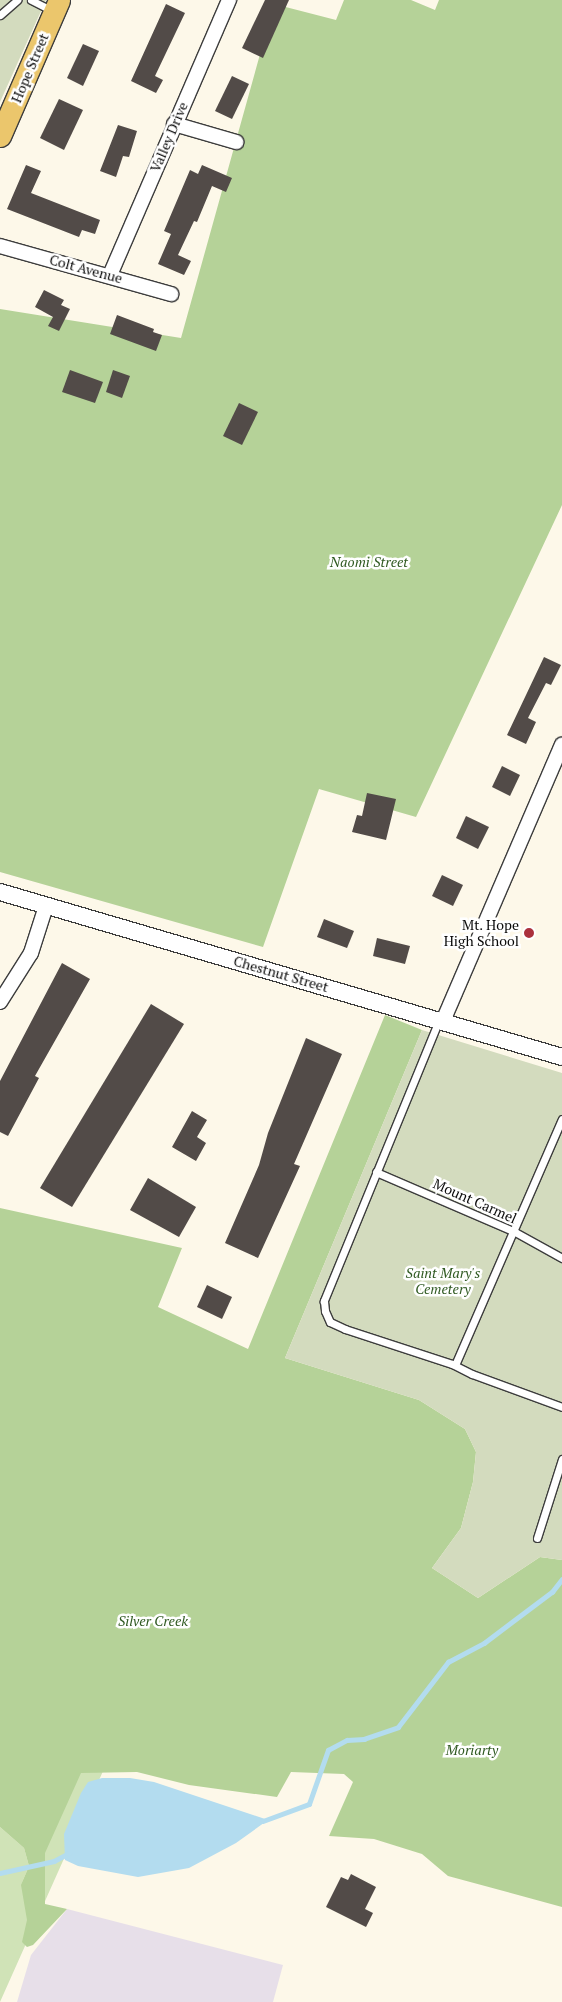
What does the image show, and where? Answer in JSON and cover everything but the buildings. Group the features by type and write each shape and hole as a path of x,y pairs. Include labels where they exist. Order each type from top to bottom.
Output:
{"main road":[{"name":"Hope Street","path":"0,136 56,5"}],"street":[{"name":"Valley Drive","path":"110,275 174,124 230,0"},
{"path":"174,124 236,142"},
{"name":"Colt Avenue","path":"0,246 110,275 171,294"},
{"path":"441,1020 562,745"},
{"name":"Chestnut Street","path":"0,892 562,1056"},
{"path":"0,1002 31,953 46,906"}],"lane":[{"path":"0,15 17,0"},
{"path":"31,0 56,5"},
{"path":"441,1020 376,1172 324,1301 325,1311 330,1322 346,1329 455,1365 562,1407"},
{"path":"455,1365 515,1232 562,1119"},
{"name":"Mount Carmel","path":"376,1172 515,1232 562,1258"},
{"path":"537,1538 562,1459"}],"shaded area":[{"path":"67,1909 283,1965 273,2002 17,2002 31,1955"}],"green space":[{"path":"0,0 46,0 0,102"},
{"name":"Naomi Street","path":"344,0 411,0 435,10 439,0 562,0 562,505 416,817 319,789 263,947 0,872 0,309 181,338 274,4 336,20"},
{"name":"Moriarty","path":"385,1015 422,1030 285,1358 419,1400 465,1429 476,1452 473,1482 461,1528 432,1568 478,1598 540,1557 562,1560 562,1907 448,1876 422,1854 374,1839 329,1836 353,1782 344,1774 291,1772 277,1797 189,1785 137,1772 81,1773 45,1853 45,1904 67,1909 33,1945 27,1947 22,1942 27,1920 21,1885 29,1866 24,1848 0,1827 0,1208 182,1248 158,1307 248,1349"},
{"name":"Saint Mary's Cemetery","path":"422,1030 562,1073 562,1560 540,1557 478,1598 432,1568 461,1528 473,1482 476,1452 465,1429 419,1400 285,1358"},
{"path":"120,1678 112,1751 0,2002 0,1827 24,1848 29,1866 21,1885"}],"water":[{"path":"102,1778 130,1778 154,1782 268,1820 236,1843 189,1868 138,1877 78,1866 65,1860 64,1834 81,1793 88,1782"}],"waterway":[{"name":"Silver Creek","path":"263,1821 309,1804 328,1750 347,1740 364,1739 398,1727 448,1662 484,1643 552,1592 562,1579"},
{"name":"Silver Creek","path":"0,1873 54,1861 69,1853"}],"place":[{"name":"Mt. Hope High School","path":"529,933"}]}
